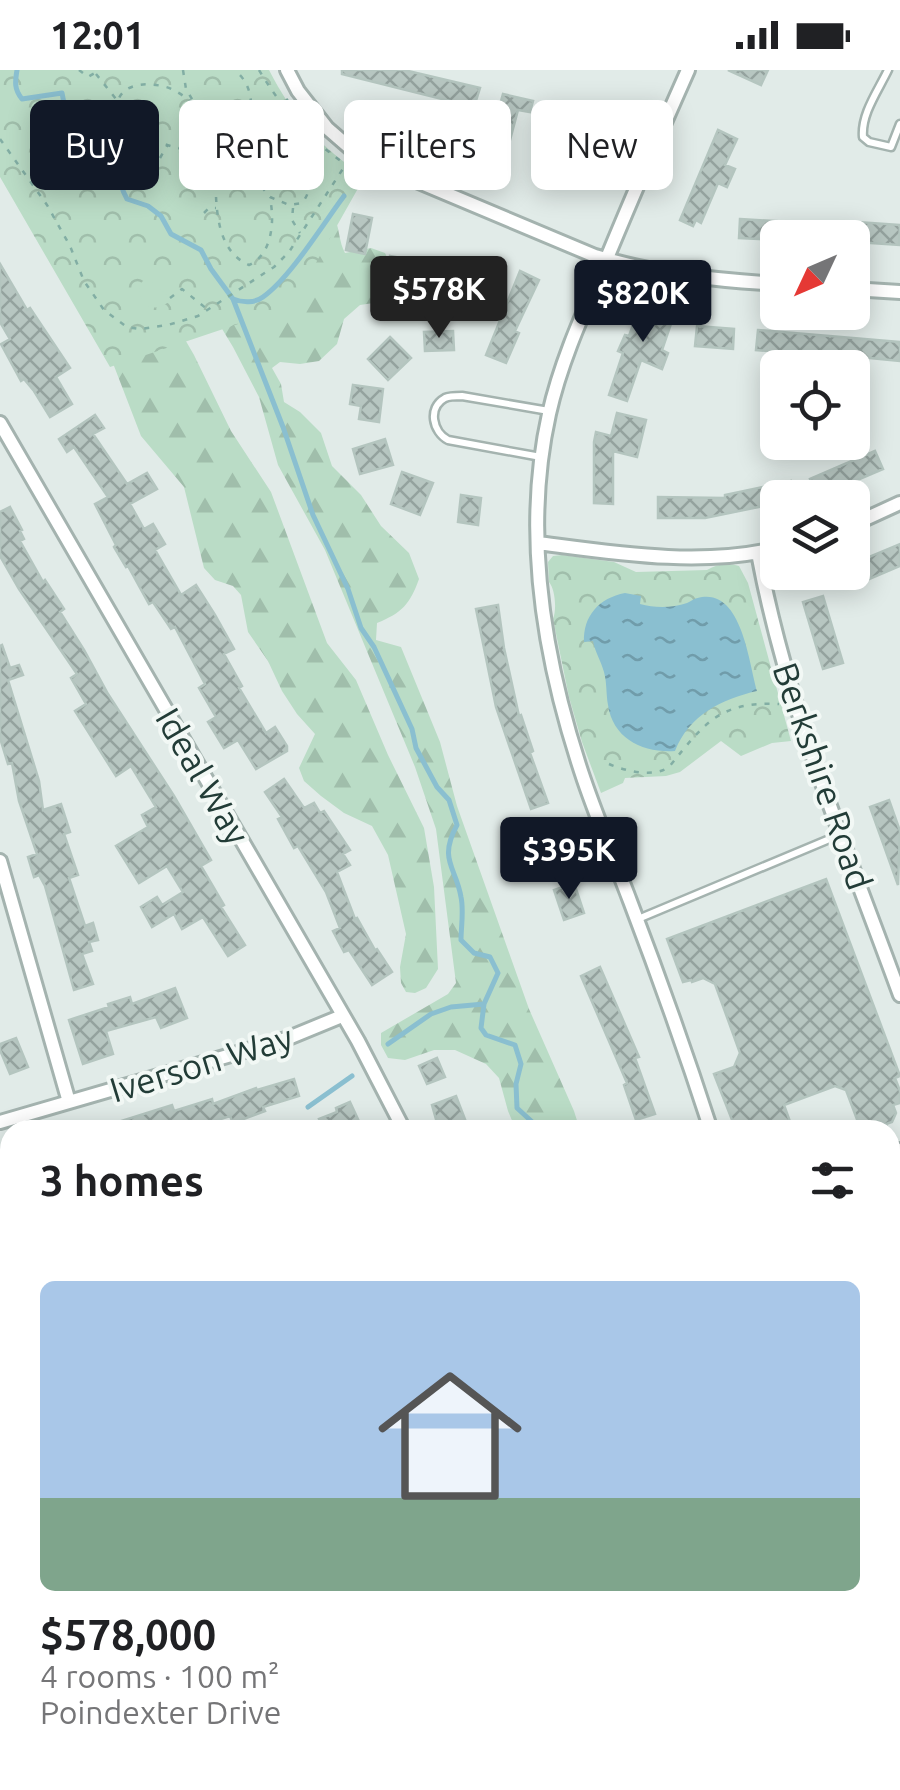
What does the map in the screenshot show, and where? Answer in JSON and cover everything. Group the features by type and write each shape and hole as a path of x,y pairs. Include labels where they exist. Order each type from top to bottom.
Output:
{"street":[{"path":"287,70 317,116 350,148 376,164 606,259 653,272 760,282"},
{"path":"688,70 573,338 550,411 542,457 538,543 541,598 558,691 584,780 707,1120"},
{"path":"870,290 900,292"},
{"name":"Ideal Way","path":"0,423 399,1120"},
{"path":"870,516 900,502"},
{"path":"538,543 634,554 758,552"},
{"name":"Berkshire Road","path":"758,552 788,675 900,996"},
{"path":"0,861 69,1102"},
{"name":"Iverson Way","path":"7,1120 286,1038 342,1016"}],"lane":[{"path":"888,70 865,116 863,137 900,149"},
{"path":"890,146 900,124"},
{"path":"542,457 448,440 435,429 434,420 438,406 448,396 550,411"},
{"path":"637,920 841,834"}],"path":[{"path":"79,70 88,77 98,72 103,85 117,100 124,91 149,85 164,86 187,100"},
{"path":"182,70 192,100"},
{"path":"234,70 248,86 250,100"},
{"path":"258,70 281,100"},
{"path":"0,140 47,204 84,280 104,310 126,327 140,329 198,316 274,268 290,252 346,165 324,149"},
{"path":"159,141 179,146"},
{"path":"160,158 167,144"},
{"path":"217,190 220,228 228,249 240,262 249,265 266,250 273,210 264,190"},
{"path":"270,197 294,206 302,204 309,190"},
{"path":"294,206 292,220 301,234"},
{"path":"204,213 209,208 218,208"},
{"path":"170,298 182,289 208,310"},
{"path":"609,764 662,772 695,734 726,711 754,703 781,704"}],"green space":[{"path":"0,70 58,70 72,100 30,100 30,148"},
{"path":"0,70 269,70 287,100 179,100 179,190 324,190 324,144 344,161 344,190 357,190 308,277 307,301 110,367 0,177"},
{"path":"46,190 113,190 169,312 231,431 271,492 327,643 356,680 424,828 434,887 438,969 426,988 406,992 401,983 406,934 388,855 372,826 344,813 304,781 299,768 315,734 297,714 248,632 241,595 233,586 215,580 204,568 184,487 141,436"},
{"path":"335,219 345,253 371,248 385,253 398,281 396,293 387,301 360,305 344,319 337,344 319,361 280,362 272,368 281,384 284,402 321,433 332,466 361,495 381,526 409,553 419,579 404,607 377,623 376,640 401,647 440,742 457,806 529,1009 577,1120 512,1120 499,1078 486,1064 455,1050 434,1050 405,1060 388,1058 381,1045 381,1033 448,994 456,983 436,829 415,767 325,550 278,465 259,397 204,299"},
{"path":"146,278 172,299 160,307 144,304 140,284"},
{"path":"553,556 614,562 636,572 739,566 748,583 791,741 772,743 741,756 721,741 680,772 625,778 623,783 601,793 569,697 553,619 555,599 548,562"}],"water":[{"path":"625,593 641,596 640,604 658,607 681,605 702,597 716,598 726,605 742,631 757,691 708,710 689,728 675,751 631,742 616,727 593,641 584,642 586,624 594,610 607,599"}],"building":[{"path":"342,70 404,70 480,88 476,100 446,100 342,74"},
{"path":"728,70 768,70 761,85"},
{"path":"503,94 531,101 530,112 518,110 511,136 511,100 501,100"},
{"path":"718,130 737,139 725,165 735,169 727,187 718,183 701,223 696,220 693,226 680,220"},
{"path":"353,214 372,218 365,254 346,250"},
{"path":"740,219 760,220 760,239 739,238"},
{"path":"870,223 900,225 899,245 870,243"},
{"path":"390,256 463,269 460,287 387,275"},
{"path":"0,264 27,310 30,308 70,368 56,377 72,404 50,417 34,391 24,379 21,381 1,344 10,339 0,322"},
{"path":"520,271 539,280 515,331 519,333 506,363 486,355"},
{"path":"643,297 676,309 662,350 668,353 662,369 641,360 627,401 609,395 623,353 618,351 625,335 629,336"},
{"path":"697,326 734,329 733,349 695,346"},
{"path":"758,330 900,342 900,361 870,358 870,350 756,350"},
{"path":"453,331 454,350 425,351 424,332"},
{"path":"390,337 411,358 388,380 368,359"},
{"path":"353,385 383,389 379,422 359,419 361,406 350,404"},
{"path":"617,413 646,420 637,457 613,451 613,504 594,503 596,432 611,436"},
{"path":"95,415 104,428 93,434 127,484 147,473 157,489 130,504 144,529 153,524 165,544 155,550 181,595 196,585 234,649 224,654 242,686 239,688 266,733 275,727 287,746 287,751 256,769 238,740 224,748 208,722 216,717 199,688 205,684 175,627 171,629 153,602 149,604 114,547 95,504 108,497 74,447 67,452 59,439"},
{"path":"385,439 393,465 360,474 353,449"},
{"path":"875,451 883,469 857,480 810,480 854,460 870,460 870,453"},
{"path":"402,472 433,483 420,515 391,504"},
{"path":"760,488 760,507 705,518 658,518 658,497 725,495"},
{"path":"461,495 481,498 478,525 458,522"},
{"path":"10,507 22,530 24,539 20,541 64,609 60,612 211,860 201,866 245,945 228,956 203,917 182,929 174,914 152,927 141,907 157,897 162,905 183,892 167,866 139,883 116,846 148,827 142,815 156,807 131,766 116,776 75,711 86,704 71,678 77,674 0,556 0,512"},
{"path":"900,544 900,566 870,579 870,556"},
{"path":"823,596 843,663 823,669 803,602"},
{"path":"498,605 519,716 548,803 531,809 496,707 476,609"},
{"path":"2,645 10,668 19,665 23,675 8,680 39,781 43,810 61,804 70,832 64,834 78,875 69,878 85,926 93,923 98,940 89,942 92,951 82,954 93,984 74,990 45,886 39,875 34,877 28,857 37,854 19,801 12,763 8,764 0,738"},
{"path":"284,779 304,808 314,803 320,813 324,811 350,850 343,854 350,865 337,872 355,919 392,972 372,985 349,950 344,952 333,931 340,928 326,892 298,846 294,848 278,819 282,817 265,792"},
{"path":"889,800 900,831 898,885 870,807"},
{"path":"558,827 570,861 552,867 539,834"},
{"path":"826,879 900,1076 895,1078 900,1103 893,1105 896,1113 893,1120 857,1120 846,1090 835,1086 784,1105 789,1120 732,1120 714,1074 734,1067 740,1053 715,984 703,978 683,982 667,939"},
{"path":"574,883 584,913 564,920 554,890"},
{"path":"600,967 639,1057 635,1058 655,1114 636,1120 624,1085 627,1083 581,976"},
{"path":"175,988 187,1018 161,1028 156,1017 106,1031 113,1054 83,1064 69,1020 130,997 132,1004"},
{"path":"16,1038 28,1067 10,1074 0,1044"},
{"path":"437,1058 445,1077 427,1084 419,1066"},
{"path":"294,1079 299,1096 263,1107 265,1111 241,1120 232,1120 230,1116 218,1120 124,1120 172,1105 174,1111"},
{"path":"456,1096 465,1120 436,1120 432,1105"},
{"path":"350,1102 358,1120 319,1120 337,1112 336,1108"}],"waterway":[{"path":"17,70 16,85 22,99 62,93 73,136 115,155 127,199 148,206 161,216 171,234 201,250 233,299 313,515 348,589 361,628 374,647 412,729 416,748 437,787 449,800 457,825 449,855 462,902 461,940 474,953 490,957 498,973 484,1004 481,1028 486,1035 515,1045 521,1064 516,1084 517,1108 530,1120"},
{"path":"233,299 256,300 273,288 344,196"},
{"path":"388,1044 431,1014 451,1007 484,1004"},
{"path":"308,1107 352,1076"}]}
